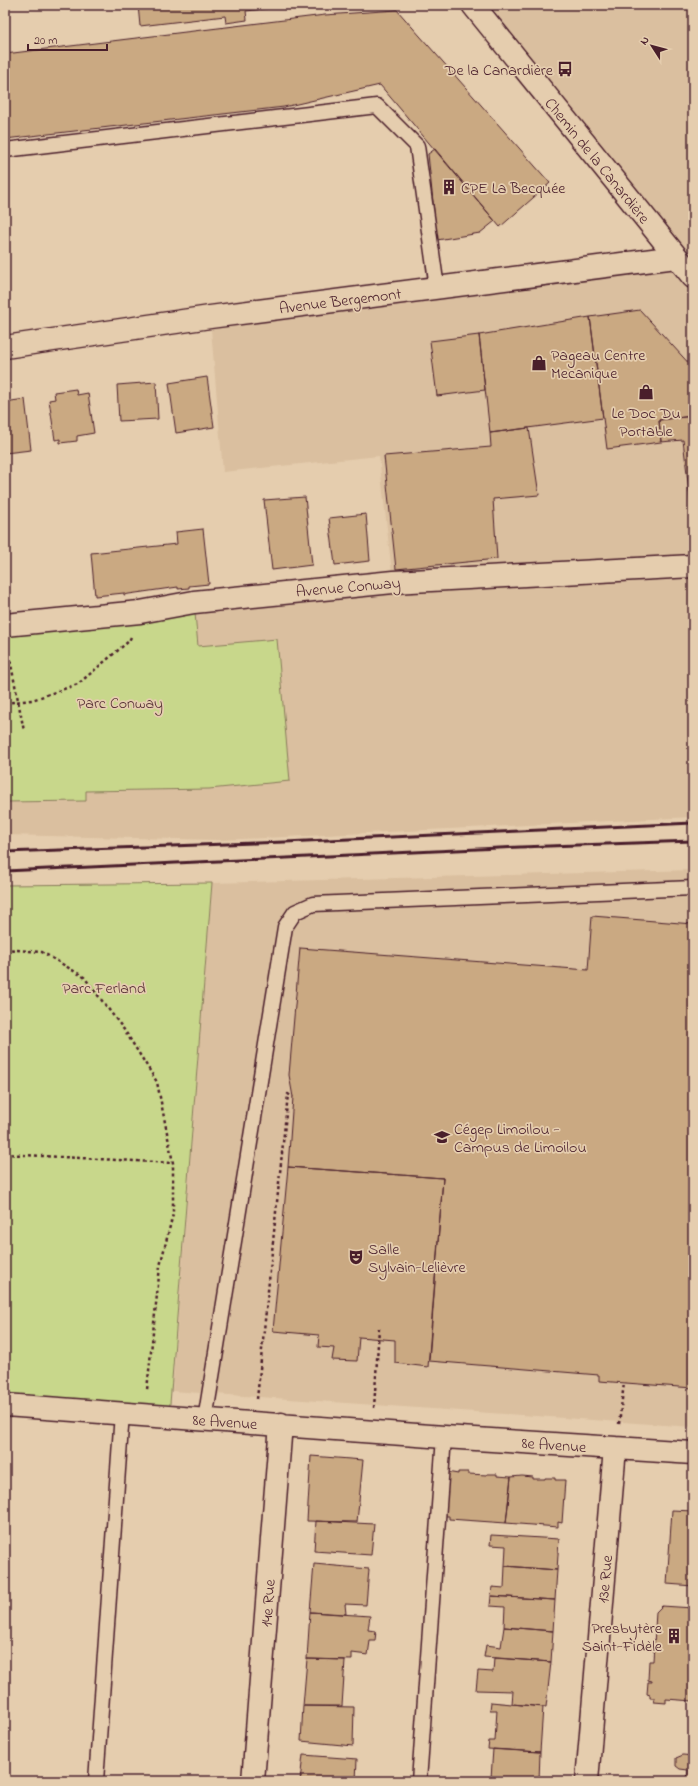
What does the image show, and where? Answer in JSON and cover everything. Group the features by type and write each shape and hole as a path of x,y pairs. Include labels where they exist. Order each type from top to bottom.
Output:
{"street":[{"name":"Chemin de la Canardière","path":"473,5 693,277"},
{"name":"Avenue Bergemont","path":"5,347 210,317 676,257"},
{"name":"Avenue Conway","path":"5,625 140,612 194,602 393,582 693,566"},
{"name":"8e Avenue","path":"5,1405 444,1437 693,1453"},
{"name":"14e Rue","path":"253,1781 281,1424"},
{"name":"13e Rue","path":"587,1781 615,1448"}],"lane":[{"path":"5,150 377,106 417,146 437,288"},
{"path":"205,1420 285,927 295,912 313,904 693,888"},
{"path":"96,1781 122,1413"},
{"path":"419,1781 444,1437"}],"path":[{"path":"5,703 32,700 78,684 129,641 140,612"},
{"path":"8,648 24,731"},
{"path":"5,949 42,952 84,977 125,1031 157,1082 173,1163 173,1214 160,1266 144,1415"},
{"path":"255,1423 288,1094 293,1097"},
{"path":"5,1154 173,1163"},
{"path":"372,1431 379,1328"},
{"path":"615,1448 624,1383"}],"shaded area":[{"path":"490,5 693,5 693,817 221,840 5,835 5,802 86,801 86,791 209,789 194,602 393,582 379,456 223,472 210,317 676,257"},
{"name":"Cégep Limoilou - Campus de Limoilou","path":"693,870 693,1427 172,1391 212,883"}],"green space":[{"name":"Parc Conway","path":"194,602 198,646 277,639 290,781 209,789 86,791 86,801 5,802 5,625"},
{"name":"Parc Ferland","path":"212,883 169,1416 5,1405 5,885"}],"building":[{"path":"138,5 299,5 246,11 247,20 226,23 225,16 140,26"},
{"path":"397,10 550,183 500,227 380,85 284,107 5,139 5,54 325,15"},
{"name":"CPE La Becquée","path":"435,149 495,221 480,233 437,240 428,154"},
{"name":"Le Doc Du Portable","path":"640,310 693,368 693,416 659,420 661,442 607,449 590,317"},
{"name":"Pageau Centre Mecanique","path":"590,317 603,418 490,433 479,335"},
{"path":"479,335 485,390 437,396 430,341"},
{"path":"207,377 214,427 176,433 169,383"},
{"path":"156,382 158,419 119,421 117,385"},
{"path":"76,389 77,395 88,393 94,433 77,436 77,441 60,443 60,439 55,440 49,400 55,399 54,392"},
{"path":"25,399 31,450 5,453 5,402"},
{"path":"693,416 693,524 683,440 661,442 659,420"},
{"path":"529,428 539,495 493,499 497,559 396,569 384,456 491,447 490,433"},
{"path":"305,497 312,565 272,570 264,500"},
{"path":"366,514 370,561 335,565 329,518"},
{"path":"203,529 209,584 189,586 189,588 178,589 178,587 124,595 124,593 95,596 91,553 177,544 176,532"},
{"path":"592,916 693,924 693,1388 599,1381 599,1375 429,1361 443,1178 288,1167 293,1097 289,1075 300,948 588,970"},
{"path":"288,1167 443,1178 428,1367 395,1363 395,1340 359,1337 357,1361 332,1360 334,1348 318,1347 319,1335 273,1331"},
{"path":"311,1456 363,1460 357,1522 307,1521"},
{"path":"447,1472 458,1474 458,1472 468,1472 468,1474 497,1474 497,1476 511,1477 506,1523 449,1519 449,1516 444,1516"},
{"path":"511,1477 533,1477 533,1479 555,1478 555,1480 565,1480 562,1523 558,1522 558,1527 506,1523"},
{"path":"672,1510 693,1511 693,1586 667,1584"},
{"path":"316,1521 374,1524 371,1555 314,1551"},
{"path":"491,1535 559,1539 557,1570 505,1566 506,1546 490,1545"},
{"path":"314,1564 369,1569 366,1605 345,1604 346,1614 310,1612"},
{"path":"505,1566 557,1570 555,1600 491,1596 492,1587 504,1588"},
{"path":"491,1596 555,1600 553,1631 504,1627 505,1607 490,1606"},
{"name":"Presbytère Saint-Fidèle","path":"662,1606 693,1608 693,1701 666,1699 666,1703 654,1702 655,1698 650,1698 650,1695 647,1694 648,1682 652,1682 648,1680 649,1661 653,1661 656,1612"},
{"path":"310,1612 370,1616 368,1630 376,1631 375,1641 370,1641 368,1655 352,1653 352,1660 307,1659"},
{"path":"504,1627 553,1631 551,1662 484,1657 486,1645 501,1647"},
{"path":"494,1658 551,1662 546,1707 512,1704 513,1691 476,1690 478,1671 493,1672"},
{"path":"307,1659 345,1660 342,1706 303,1706"},
{"path":"491,1702 543,1707 540,1752 488,1749 489,1741 495,1741 497,1710 490,1710"},
{"path":"303,1706 354,1707 353,1746 301,1741"},
{"path":"493,1749 540,1752 539,1781 491,1778"},
{"path":"303,1755 357,1759 356,1781 300,1781"},
{"path":"683,1755 693,1756 693,1781 687,1781 688,1770 680,1769 676,1766 676,1758"},
{"path":"486,1778 491,1778 529,1781 486,1781"}],"railway":[{"path":"5,852 285,842 693,823"},
{"path":"5,871 520,847 693,841"}],"place":[{"name":"De la Canardière","path":"565,69"},
{"name":"CPE La Becquée","path":"449,187"},
{"name":"Pageau Centre Mecanique","path":"539,363"},
{"name":"Le Doc Du Portable","path":"646,392"},
{"name":"Cégep Limoilou - Campus de Limoilou","path":"442,1137"},
{"name":"Salle Sylvain-Lelièvre","path":"356,1257"},
{"name":"Presbytère Saint-Fidèle","path":"674,1636"}]}
